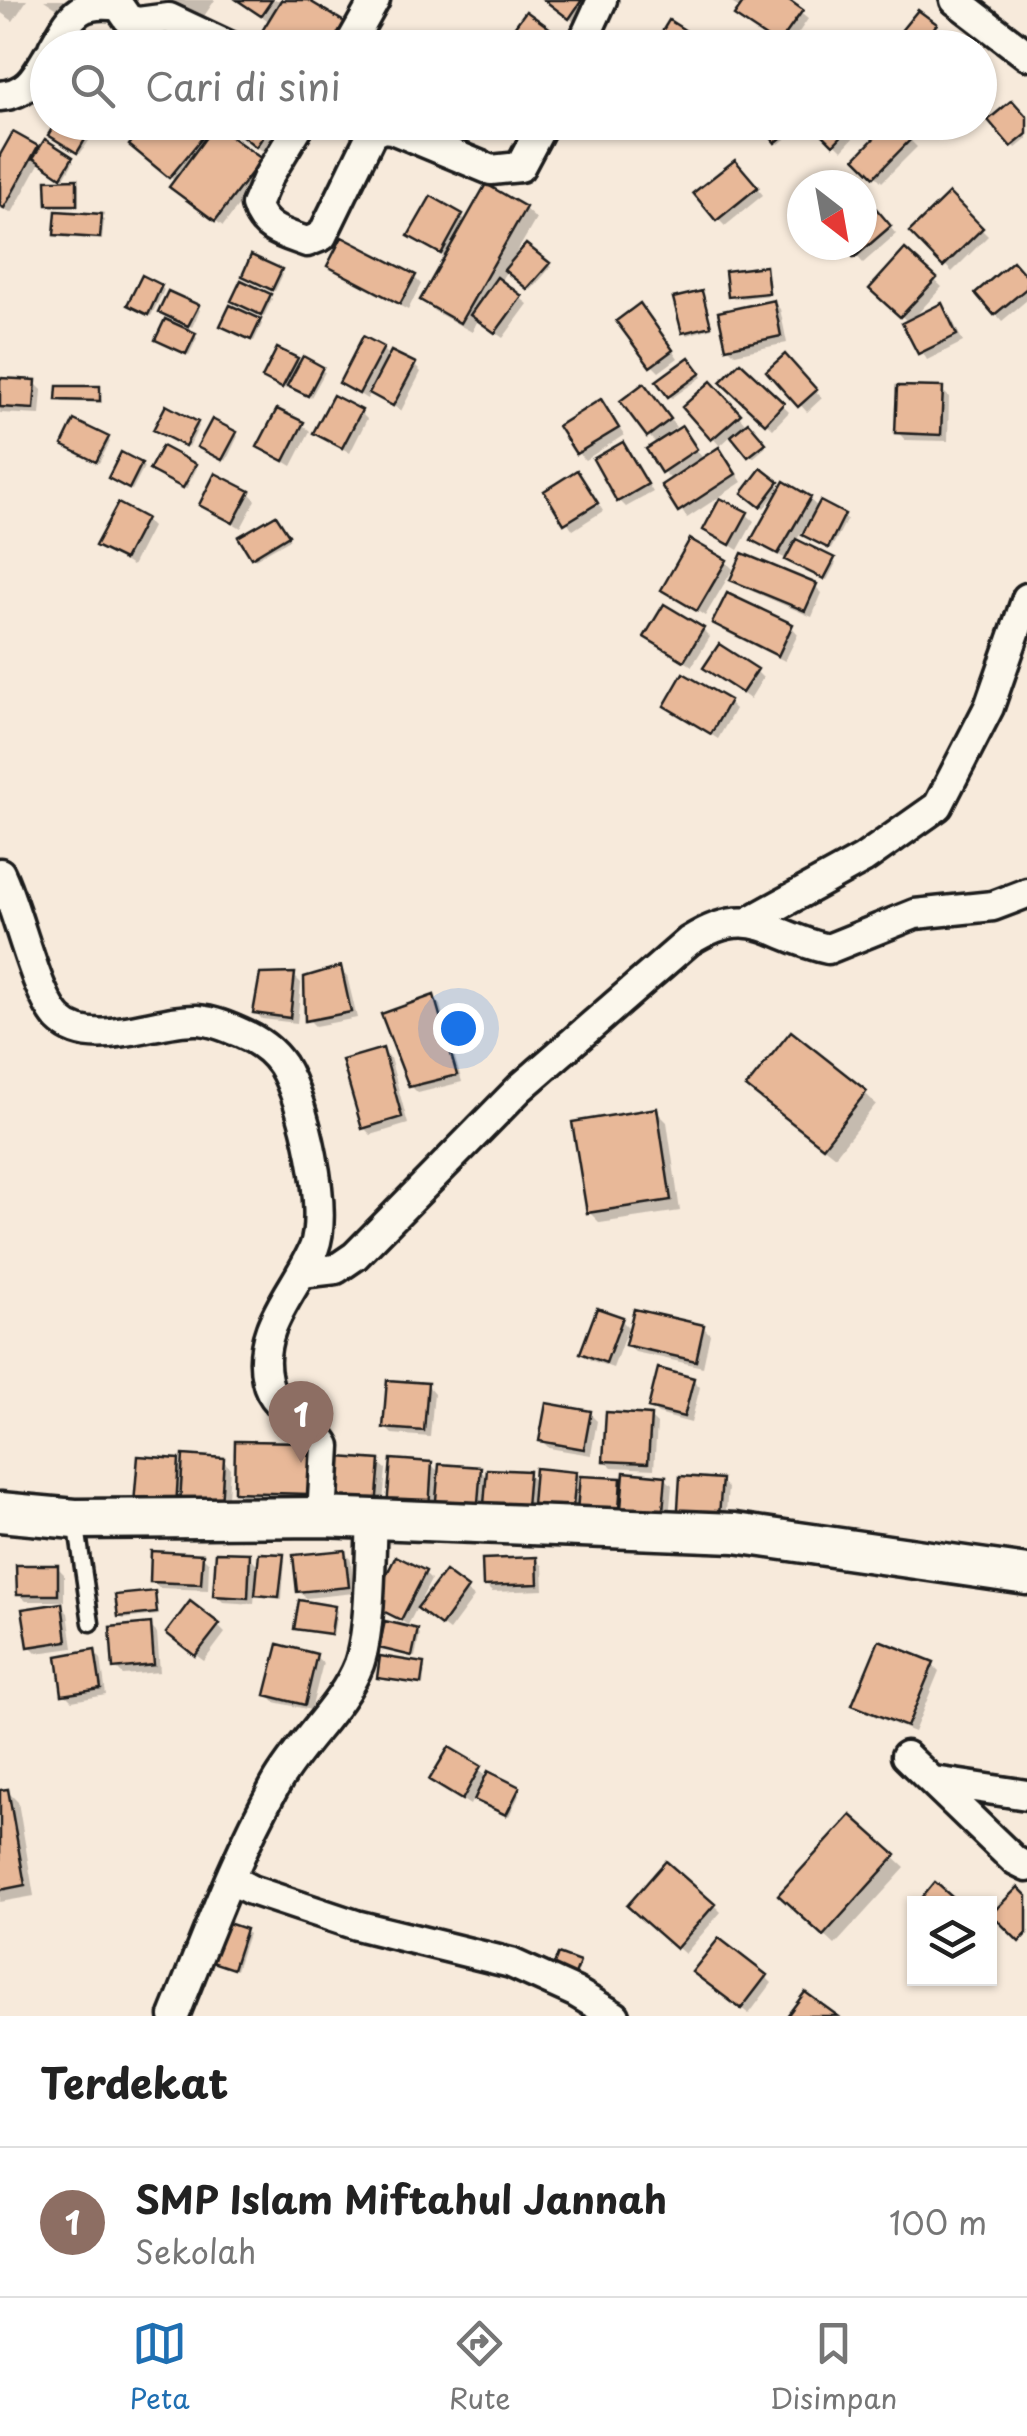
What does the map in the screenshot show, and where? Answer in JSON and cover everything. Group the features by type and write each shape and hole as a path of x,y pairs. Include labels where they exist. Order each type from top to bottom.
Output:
{"street":[{"path":"358,30 375,0"},
{"path":"588,30 602,0"},
{"path":"955,0 994,30"},
{"path":"62,30 70,17 89,3 98,2 118,6 128,18 138,22 168,18 194,30"},
{"path":"997,32 1027,55"},
{"path":"0,96 17,94 30,85"},
{"path":"290,140 256,205 267,226 307,242 322,236 369,140"},
{"path":"416,140 490,170 506,171 520,167 534,140"},
{"path":"750,921 863,859 938,806 989,707 1027,598"},
{"path":"0,873 12,896 44,997 66,1026 89,1034 195,1020 213,1022 257,1039 283,1067 306,1134 319,1199 317,1237 276,1314 266,1378 278,1402 326,1446 322,1517"},
{"path":"301,1272 336,1269 364,1248 520,1088 689,941 712,928 750,921 828,949 914,914 993,906 1027,893"},
{"path":"0,1512 76,1519 372,1518 734,1533 1027,1575"},
{"path":"174,2016 230,1879 280,1778 357,1668 362,1655 372,1518"},
{"path":"906,1756 1027,1868"},
{"path":"934,1781 1027,1795"},
{"path":"230,1879 250,1890 356,1926 510,1963 575,1992 615,2016"}],"lane":[{"path":"76,1519 91,1623"}],"building":[{"path":"237,0 272,0 261,16"},
{"path":"281,0 308,0 346,23 342,30 263,30"},
{"path":"544,0 582,0 569,19"},
{"path":"745,0 789,0 803,10 789,30 755,30 734,16"},
{"path":"918,10 937,24 932,30 902,30"},
{"path":"526,11 552,30 512,30"},
{"path":"669,20 685,30 663,30"},
{"path":"1012,100 1027,117 1027,134 1011,147 997,131 997,112"},
{"path":"13,132 38,146 4,208 0,206 0,155"},
{"path":"44,140 73,157 61,177 33,158"},
{"path":"56,140 85,140 77,153"},
{"path":"133,140 200,140 169,178 129,145"},
{"path":"204,140 236,140 262,159 215,221 169,187"},
{"path":"872,140 910,140 877,174 877,170 867,170 855,158"},
{"path":"735,160 758,187 716,221 693,193"},
{"path":"77,179 77,205 47,205 46,180"},
{"path":"486,184 526,207 460,323 420,300"},
{"path":"949,193 983,228 943,267 909,232"},
{"path":"431,196 463,214 441,254 408,236"},
{"path":"877,210 891,226 877,238"},
{"path":"56,211 102,214 100,238 54,235"},
{"path":"342,237 416,275 400,304 327,266"},
{"path":"526,244 550,263 527,289 504,270"},
{"path":"905,249 937,278 900,317 869,289"},
{"path":"251,255 282,269 272,290 242,276"},
{"path":"1013,261 1027,277 1027,288 994,315 975,293"},
{"path":"766,266 769,293 728,297 725,271"},
{"path":"142,275 162,285 148,315 127,305"},
{"path":"497,277 522,296 495,333 470,315"},
{"path":"241,280 271,294 261,315 231,301"},
{"path":"168,291 199,305 188,326 158,312"},
{"path":"702,291 711,326 682,333 673,298"},
{"path":"774,300 781,336 726,348 718,312"},
{"path":"640,303 673,350 650,367 616,321"},
{"path":"942,303 957,335 918,354 902,323"},
{"path":"230,305 261,319 251,340 220,326"},
{"path":"165,319 196,333 186,354 155,340"},
{"path":"363,336 384,347 359,394 339,383"},
{"path":"277,348 298,358 282,388 262,378"},
{"path":"391,351 416,363 393,406 369,393"},
{"path":"785,354 817,390 798,407 766,371"},
{"path":"303,356 323,367 308,396 287,386"},
{"path":"689,357 701,373 668,397 656,381"},
{"path":"740,362 784,403 765,424 720,382"},
{"path":"0,378 36,380 34,409 0,407"},
{"path":"711,381 741,414 711,440 682,407"},
{"path":"644,383 671,419 647,437 620,401"},
{"path":"57,386 100,386 100,401 56,400"},
{"path":"897,386 943,387 941,435 895,433"},
{"path":"333,395 362,410 342,448 313,433"},
{"path":"601,399 619,428 576,454 558,426"},
{"path":"166,405 198,422 185,446 153,430"},
{"path":"277,409 304,422 284,461 257,447"},
{"path":"212,419 237,432 222,460 197,447"},
{"path":"74,420 109,437 96,462 62,445"},
{"path":"748,422 766,443 748,457 731,436"},
{"path":"682,426 697,449 661,473 646,449"},
{"path":"623,442 648,484 617,502 593,459"},
{"path":"162,446 196,464 183,488 149,470"},
{"path":"719,447 736,474 678,512 661,485"},
{"path":"121,452 142,463 129,489 108,478"},
{"path":"761,468 779,482 760,507 742,493"},
{"path":"577,470 598,503 564,524 544,491"},
{"path":"215,473 250,491 233,523 199,505"},
{"path":"784,481 811,497 778,554 751,540"},
{"path":"720,498 748,512 730,545 703,530"},
{"path":"820,501 845,514 828,548 802,535"},
{"path":"118,503 146,518 124,560 95,546"},
{"path":"276,515 289,535 251,558 238,537"},
{"path":"690,539 727,560 697,611 661,590"},
{"path":"796,539 835,558 824,579 785,560"},
{"path":"742,553 817,584 805,611 730,580"},
{"path":"727,593 793,624 778,656 712,623"},
{"path":"664,604 704,628 684,661 644,637"},
{"path":"719,644 758,669 742,693 703,668"},
{"path":"683,673 730,700 711,734 664,706"},
{"path":"341,966 351,1012 305,1021 304,977"},
{"path":"295,973 290,1018 253,1013 260,974"},
{"path":"434,995 457,1075 409,1087 381,1014"},
{"path":"791,1031 867,1091 823,1147 746,1087"},
{"path":"383,1048 402,1117 362,1129 342,1060"},
{"path":"657,1108 671,1200 587,1213 572,1122"},
{"path":"597,1308 623,1317 606,1363 580,1353"},
{"path":"634,1309 704,1325 696,1361 625,1345"},
{"path":"658,1368 694,1378 684,1417 648,1408"},
{"path":"387,1380 428,1383 424,1431 383,1428"},
{"path":"546,1403 591,1411 584,1449 539,1441"},
{"path":"606,1412 651,1415 648,1463 603,1461"},
{"path":"235,1441 310,1442 309,1494 234,1492"},
{"path":"183,1455 224,1458 221,1506 180,1503"},
{"path":"138,1456 179,1459 176,1507 134,1504"},
{"path":"338,1457 380,1460 376,1508 334,1505"},
{"path":"391,1459 432,1462 429,1510 387,1507"},
{"path":"439,1464 481,1467 477,1514 435,1512"},
{"path":"535,1468 576,1472 572,1520 531,1517"},
{"path":"487,1469 529,1471 525,1520 483,1516"},
{"path":"624,1472 666,1476 662,1523 620,1521"},
{"path":"580,1476 621,1478 618,1527 576,1523"},
{"path":"680,1476 722,1479 718,1527 677,1524"},
{"path":"345,1550 349,1587 297,1592 293,1555"},
{"path":"151,1551 203,1554 201,1584 150,1582"},
{"path":"216,1552 250,1553 248,1598 213,1596"},
{"path":"259,1553 284,1554 279,1597 255,1595"},
{"path":"396,1556 426,1571 401,1620 371,1605"},
{"path":"537,1557 538,1584 483,1586 482,1559"},
{"path":"16,1565 58,1565 58,1595 17,1595"},
{"path":"445,1571 468,1588 441,1626 417,1608"},
{"path":"155,1591 157,1613 118,1617 115,1595"},
{"path":"299,1600 335,1606 331,1634 294,1629"},
{"path":"190,1601 220,1624 195,1656 166,1633"},
{"path":"62,1603 67,1641 28,1647 22,1609"},
{"path":"385,1621 418,1629 412,1656 379,1648"},
{"path":"151,1623 154,1665 113,1669 110,1627"},
{"path":"879,1640 934,1662 907,1727 852,1705"},
{"path":"278,1644 317,1654 305,1705 265,1695"},
{"path":"95,1649 101,1689 62,1695 57,1656"},
{"path":"380,1656 424,1663 421,1684 377,1678"},
{"path":"449,1747 481,1766 462,1800 429,1780"},
{"path":"488,1771 520,1787 506,1815 474,1800"},
{"path":"8,1789 25,1885 0,1890 0,1790"},
{"path":"851,1815 896,1855 823,1936 778,1895"},
{"path":"666,1861 715,1904 676,1949 627,1906"},
{"path":"935,1882 951,1896 924,1896"},
{"path":"1018,1887 1027,1896 1027,1933 1019,1942 997,1920 997,1908"},
{"path":"222,1921 246,1929 233,1969 209,1961"},
{"path":"719,1938 767,1975 741,2009 692,1972"},
{"path":"558,1954 580,1962 571,1986 549,1977"},
{"path":"805,1992 838,2016 787,2016"}],"place":[{"name":"SMP Islam Miftahul Jannah","path":"301,1463"}]}
